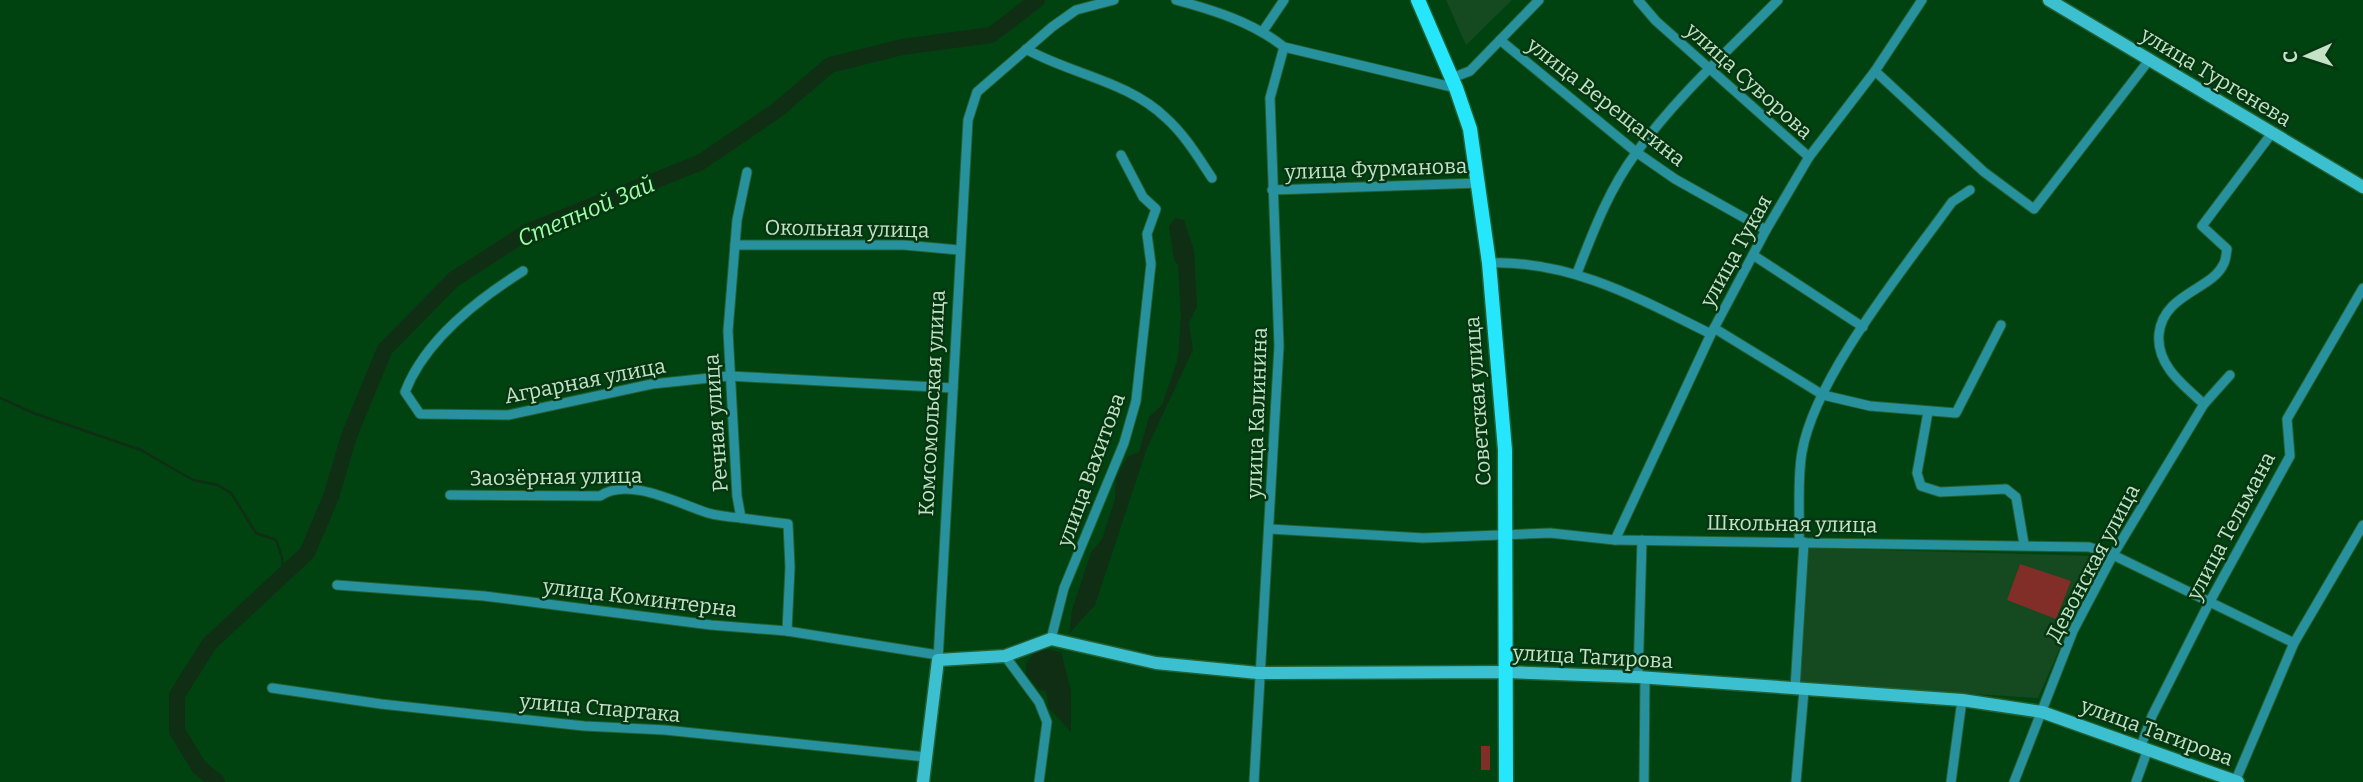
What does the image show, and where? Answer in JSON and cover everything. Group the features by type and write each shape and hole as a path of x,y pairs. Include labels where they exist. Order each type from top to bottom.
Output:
{"main road":[{"name":"Советская улица","path":"1420,0 1470,129 1480,183 1489,263 1505,450 1506,782"}],"street":[{"name":"Комсомольская улица","path":"923,782 938,657 968,120 976,92 1026,49 1076,10 1114,0"},
{"path":"1176,0 1222,12 1263,31 1284,47 1454,83 1470,71 1539,0"},
{"path":"1263,31 1284,0"},
{"name":"улица Суворова","path":"1638,0 1656,21 1809,157"},
{"path":"1577,273 1611,195 1636,152 1709,69 1778,0"},
{"name":"улица Тукая","path":"1615,540 1712,331 1766,230 1809,157 1875,71 1922,0"},
{"name":"улица Тургенева","path":"2049,0 2363,187"},
{"name":"улица Верещагина","path":"1500,40 1636,152 1675,179 1766,230"},
{"name":"улица Калинина","path":"1254,782 1258,673 1279,346 1270,98 1284,47"},
{"path":"1026,49 1045,60 1124,90 1147,103 1183,135 1212,178"},
{"path":"1875,71 1984,172 2034,209 2150,59"},
{"path":"2204,404 2171,373 2158,347 2160,320 2176,303 2223,267 2227,250 2202,226 2272,132"},
{"name":"улица Вахитова","path":"1051,639 1064,588 1124,443 1141,380 1151,264 1147,234 1156,209 1143,197 1121,155"},
{"name":"Речная улица","path":"747,172 735,245 728,331 729,376 741,518 788,524 790,567 787,631"},
{"name":"улица Фурманова","path":"1272,190 1480,183"},
{"path":"1796,782 1800,689 1801,453 1808,429 1823,395 1863,327 1952,202 1970,190"},
{"name":"Окольная улица","path":"735,245 904,246 959,250"},
{"path":"1753,255 1863,327"},
{"path":"1489,263 1522,262 1577,273 1712,331 1823,395 1870,406 1956,414 2001,325"},
{"name":"Аграрная улица","path":"523,271 465,313 411,376 405,392 420,414 508,415 652,384 729,376 953,388"},
{"name":"улица Тельмана","path":"2136,782 2152,716 2209,603 2290,456 2287,419 2363,288"},
{"name":"Девонская улица","path":"2014,782 2073,631 2113,555 2204,404 2230,375"},
{"path":"1928,412 1917,473 1921,486 1940,492 2006,489 2016,498 2024,544"},
{"name":"Заозёрная улица","path":"450,495 600,496 609,490 627,490 663,495 709,514 741,518"},
{"path":"2236,782 2294,643 2363,525"},
{"name":"Школьная улица","path":"1269,529 1423,538 1550,533 1615,540 2089,547 2113,555 2294,643"},
{"path":"1642,540 1641,677 1644,782"},
{"name":"улица Коминтерна","path":"337,585 484,596 711,625 787,631 938,657"},
{"path":"938,657 1005,656 1051,639"},
{"name":"улица Тагирова","path":"1051,639 1156,663 1258,673 1507,671 1641,677 1962,700 2042,712 2236,782"},
{"path":"1005,656 1040,702 1047,722 1039,782"},
{"name":"улица Спартака","path":"272,688 381,704 584,726 665,730 926,757"},
{"path":"1951,782 1962,700"}],"shaded area":[{"path":"1446,0 1512,0 1466,45"},
{"path":"1175,218 1184,220 1194,250 1197,307 1189,323 1193,350 1147,448 1095,605 1069,634 1072,610 1091,552 1102,539 1115,499 1116,478 1127,457 1139,452 1149,417 1162,405 1178,358 1181,317 1178,265 1174,260 1169,226"},
{"path":"1807,548 2099,558 2038,698 1799,683"},
{"path":"2020,564 2071,581 2056,619 2007,600"},
{"path":"1039,648 1061,652 1071,690 1071,732 1049,708 1046,691 1039,690 1026,674 1026,663"},
{"path":"1481,746 1490,746 1490,770 1481,770"}],"waterway":[{"name":"Степной Зай","path":"217,782 199,767 177,731 177,695 210,643 307,553 331,497 349,436 385,349 454,279 527,232 701,162 776,111 830,65 902,47 991,35 1037,0"},
{"path":"0,398 36,414 141,450 193,480 218,485 231,493 256,533 276,540 282,557 284,578"}]}
